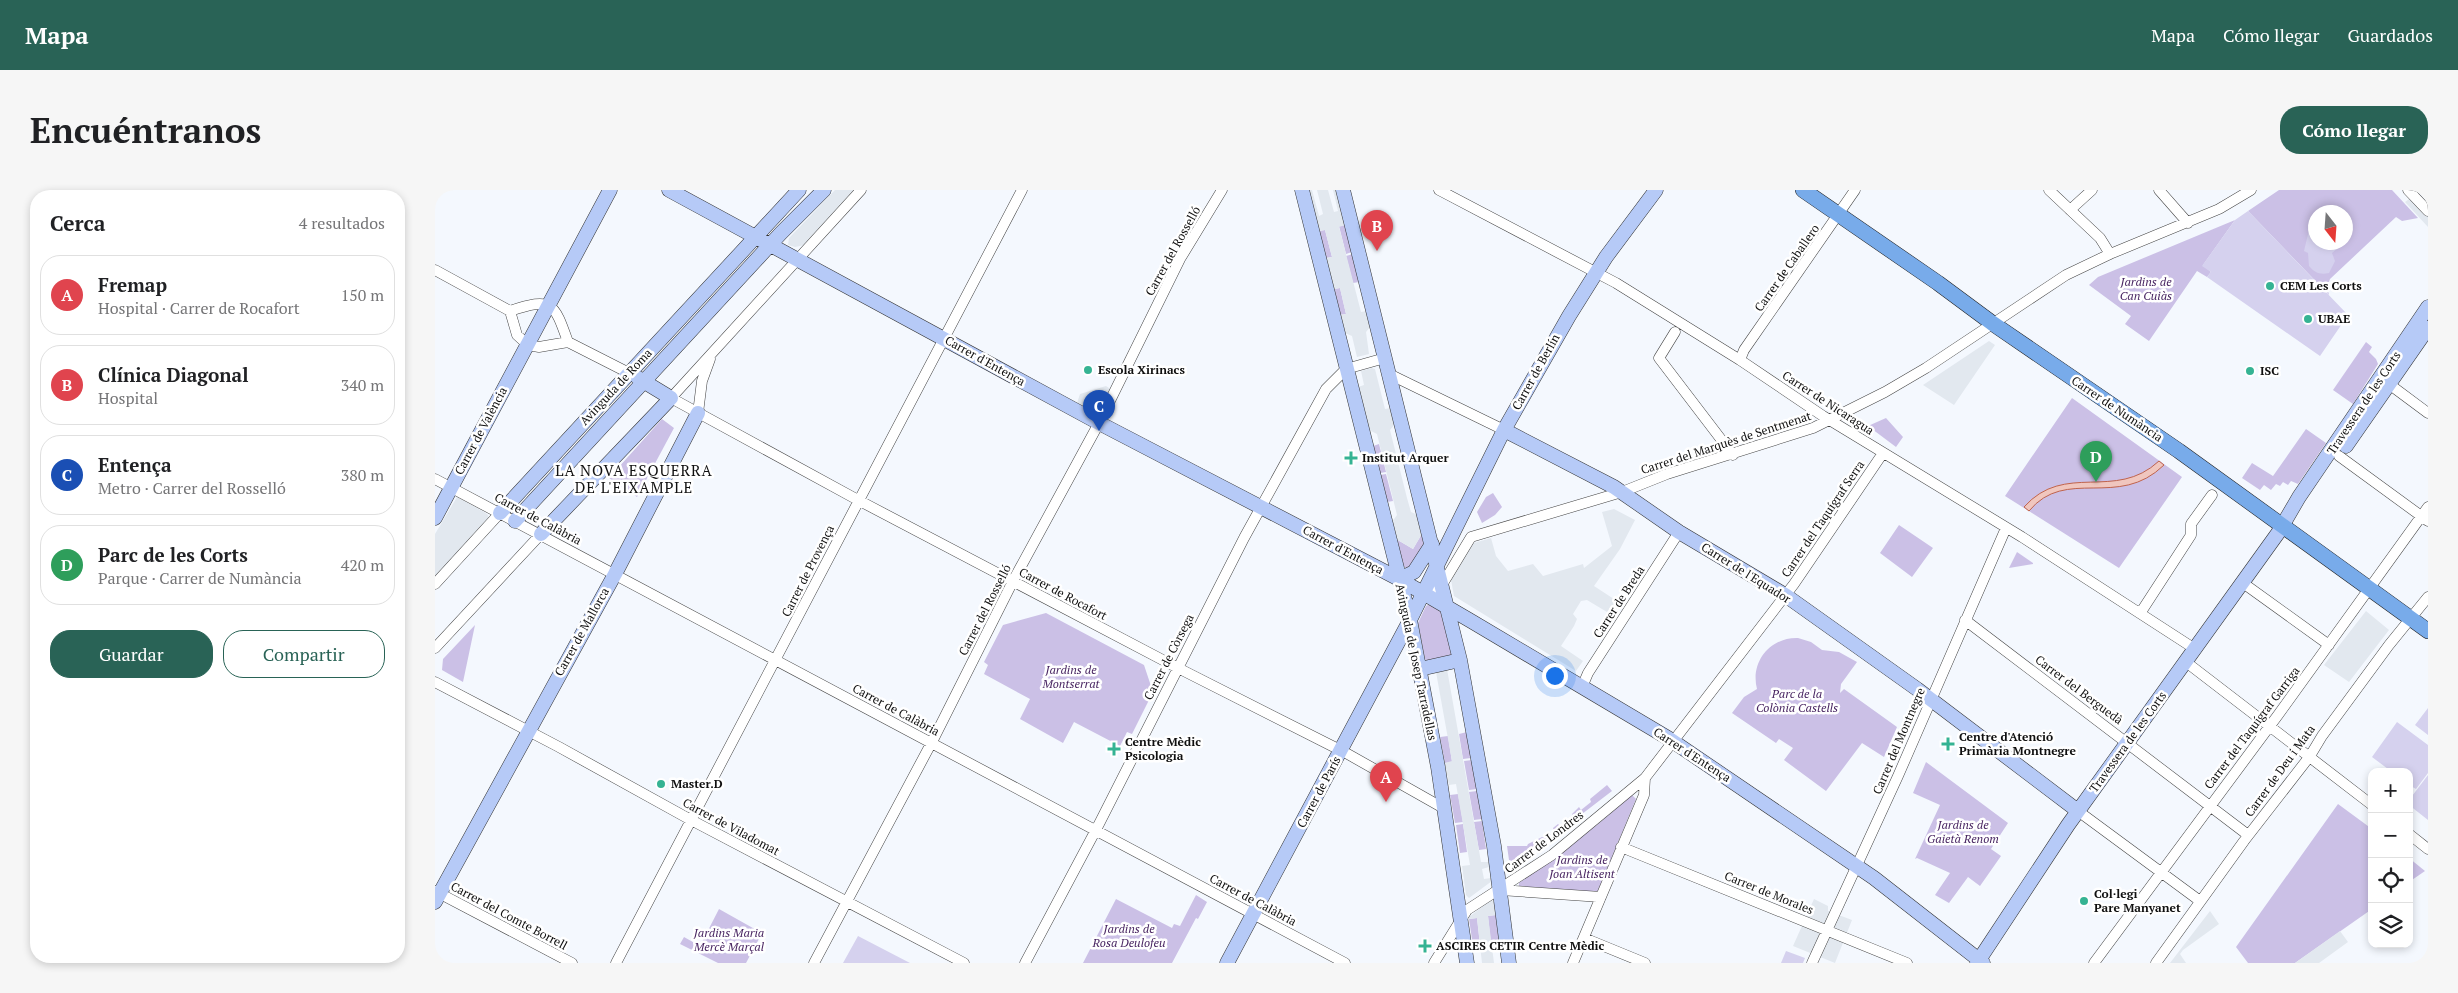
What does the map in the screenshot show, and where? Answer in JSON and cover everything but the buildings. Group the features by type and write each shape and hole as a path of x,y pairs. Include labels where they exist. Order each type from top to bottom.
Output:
{"main road":[{"name":"Carrer de València","path":"435,518 533,346 548,305 610,190"},
{"name":"Carrer d'Entença","path":"669,190 1099,423 1424,593 1471,620 1673,742 1857,866 1980,962"},
{"name":"Avinguda de Roma","path":"500,513 799,190"},
{"name":"Avinguda de Roma","path":"515,521 824,190"},
{"name":"Avinguda de Josep Tarradellas","path":"1302,190 1410,620 1445,809 1467,963"},
{"path":"1343,190 1460,660 1500,890 1509,963"},
{"name":"Carrer de Berlín","path":"1437,566 1504,430 1564,323 1597,272 1656,190"},
{"name":"Carrer de Numància","path":"1803,190 1992,324 2283,525 2428,631"},
{"name":"Travessera de les Corts","path":"1980,962 2078,811 2243,583 2428,306"},
{"name":"Travessera de les Corts","path":"2283,525 2339,456 2428,328"},
{"path":"541,534 671,398 629,373"},
{"name":"Carrer de Mallorca","path":"437,895 615,574 698,413"},
{"name":"Carrer de l'Equador","path":"1504,430 1622,492 1679,532 1785,595 1930,699 2078,811"},
{"path":"1399,580 1414,572 1431,544"},
{"name":"Avinguda de Josep Tarradellas","path":"1424,593 1437,566"},
{"path":"1410,620 1424,593"},
{"name":"Carrer de París","path":"1227,963 1410,620"},
{"path":"1455,639 1464,624 1471,620"},
{"path":"1419,669 1460,660"}],"street":[{"path":"671,398 711,355 726,335 861,190"},
{"name":"Carrer de Provença","path":"616,963 1022,190"},
{"name":"Carrer del Rosselló","path":"814,963 848,902 1013,582 1099,423 1181,259 1222,190"},
{"name":"Carrer de Nicaragua","path":"1439,190 1597,272 1740,360 1830,420 2141,612 2195,649"},
{"name":"Carrer de Caballero","path":"1740,360 1744,350 1855,190"},
{"path":"2049,190 2104,242 2111,254"},
{"path":"2070,210 2092,190"},
{"path":"2159,190 2188,223"},
{"name":"Carrer del Marquès de Sentmenat","path":"1471,537 1622,492 1667,474 1733,455 1813,428 1907,379 2056,280 2111,254 2188,223 2235,201 2251,190"},
{"path":"2413,192 2428,211"},
{"path":"435,270 510,311 517,336 533,346 568,342 629,373"},
{"path":"510,311 540,302 548,305 555,310 568,342"},
{"path":"1675,332 1659,358 1733,455"},
{"name":"Carrer de Mallorca","path":"698,413 702,381 711,355"},
{"path":"1346,369 1385,358"},
{"name":"Carrer de Còrsega","path":"1025,963 1260,507 1326,389 1346,369"},
{"name":"Carrer de l'Equador","path":"1389,374 1504,430"},
{"path":"2389,384 2428,413"},
{"name":"Carrer de Rocafort","path":"671,398 1013,582 1177,668 1341,750 1445,809"},
{"name":"Carrer del Taquígraf Serra","path":"1673,742 1785,595 1883,453"},
{"path":"2339,456 2425,519"},
{"name":"Carrer de Calàbria","path":"435,479 1345,963"},
{"path":"2141,612 2191,535 2191,524 2212,495"},
{"name":"Carrer del Taquígraf Garriga","path":"2094,963 2370,588 2425,519 2428,507"},
{"name":"Avinguda de Roma","path":"435,584 500,513"},
{"path":"1424,593 1442,585 1471,537 1463,531 1458,522"},
{"name":"Carrer del Montnegre","path":"1812,963 1857,866 2006,528"},
{"name":"Carrer de Breda","path":"1582,687 1587,673 1679,532"},
{"path":"435,648 541,534"},
{"path":"2243,583 2329,645"},
{"name":"Carrer de Deu i Mata","path":"2157,963 2249,835 2310,756 2322,736 2389,645 2428,597"},
{"name":"Carrer del Berguedà","path":"1965,620 2209,807 2249,835"},
{"path":"2186,662 2368,801"},
{"name":"Carrer de Viladomat","path":"435,682 691,820 964,963"},
{"name":"Carrer de Londres","path":"1434,963 1461,916 1471,907 1552,855 1645,778 1673,742"},
{"path":"1573,963 1643,795 1645,778"},
{"path":"2078,811 2200,902"},
{"path":"2413,837 2428,849"},
{"name":"Carrer de Morales","path":"1621,847 1907,963"},
{"path":"1500,890 1601,897"},
{"name":"Carrer del Comte Borrell","path":"437,895 572,963"},
{"path":"1584,938 1645,963"}],"green space":[{"path":"2279,190 2392,190 2418,218 2402,221 2396,217 2330,279 2327,287 2329,295 2248,211"},
{"name":"Jardins de Can Cuiàs","path":"2235,220 2203,265 2211,272 2207,277 2197,271 2149,341 2125,324 2131,316 2089,285 2098,277"},
{"path":"1345,225 1352,252 1346,254 1339,226"},
{"path":"1325,230 1332,257 1326,258 1319,231"},
{"path":"1353,254 1359,282 1353,283 1346,256"},
{"path":"1340,288 1346,314 1340,315 1334,289"},
{"path":"2366,342 2372,347 2369,352 2378,364 2353,404 2333,390"},
{"path":"2072,398 2182,477 2119,568 2005,496"},
{"path":"1886,418 1903,437 1896,447 1868,426"},
{"path":"662,419 674,428 637,497 609,478"},
{"path":"2306,429 2326,443 2298,484 2291,481 2288,485 2283,482 2280,486 2276,484 2271,490 2264,485 2260,490 2242,478 2252,463 2273,476"},
{"path":"1379,444 1386,472 1380,473 1373,446"},
{"path":"1386,474 1393,501 1387,502 1380,475"},
{"path":"1493,493 1502,507 1495,515 1482,523 1477,512 1486,497"},
{"path":"1899,525 1933,548 1912,577 1880,553"},
{"path":"1423,532 1426,546 1410,570 1403,566 1396,539 1413,549"},
{"path":"2017,552 2033,563 2033,564 2009,568"},
{"path":"1430,604 1441,610 1451,656 1428,661 1425,659 1418,623 1426,606"},
{"name":"Jardins de Montserrat","path":"1046,613 1144,665 1153,692 1132,734 1127,732 1120,746 1074,722 1063,743 1020,719 1030,699 984,674 988,665 984,662 1003,625"},
{"path":"475,625 463,682 442,670 443,659"},
{"name":"Parc de la Colònia Castells","path":"1798,638 1811,642 1822,650 1839,652 1857,662 1841,684 1840,693 1844,689 1897,727 1884,757 1862,743 1826,791 1784,760 1793,748 1779,739 1776,743 1732,713 1744,697 1757,689 1757,670 1764,653 1779,642"},
{"path":"1467,732 1471,758 1463,759 1459,734"},
{"path":"1448,736 1452,762 1445,763 1440,737"},
{"path":"1472,760 1477,789 1469,790 1464,761"},
{"name":"Jardins de Gaietà Renom","path":"1926,762 2008,823 1991,849 2001,856 1980,886 1968,877 1949,903 1935,895 1950,873 1917,858 1915,859 1940,805 1913,793"},
{"path":"1607,785 1612,791 1518,863 1509,860 1507,846 1527,846 1542,837 1545,838 1554,831 1553,828 1558,824 1560,826 1573,816 1572,814 1579,807 1581,810 1591,802 1590,799"},
{"path":"1477,791 1482,819 1474,820 1469,792"},
{"path":"1458,794 1463,822 1455,823 1450,795"},
{"name":"Jardins de Joan Altisent","path":"1632,795 1636,799 1597,893 1519,886 1519,883 1598,824"},
{"path":"2338,804 2368,826 2368,912 2295,963 2248,963 2236,947"},
{"path":"1482,821 1486,849 1479,850 1474,822"},
{"path":"1463,824 1467,852 1460,853 1456,825"},
{"path":"2413,861 2425,871 2413,879"},
{"name":"Jardins de Rosa Deulofeu","path":"1196,895 1207,902 1198,919 1196,918 1172,963 1083,963 1116,899 1172,928 1174,924 1180,926"},
{"name":"Jardins Maria Mercè Marçal","path":"719,909 760,932 760,937 746,963 718,963 680,944 684,937 700,946"},
{"path":"1496,915 1499,943 1491,944 1488,916"},
{"path":"1477,918 1480,945 1473,946 1469,919"}],"shaded area":[{"path":"835,190 858,190 805,245 795,247 788,245 789,238"},
{"path":"1309,190 1312,190 1319,216 1323,214 1317,190 1328,190 1334,212 1338,211 1333,190 1336,190 1345,225 1339,227 1361,312 1367,311 1371,326 1366,332 1369,354 1357,357 1352,336 1345,333 1340,315 1346,314 1340,288 1334,289 1326,258 1332,257 1325,230 1319,231"},
{"path":"2412,197 2428,215 2428,227 2405,202"},
{"name":"CEM Les Corts","path":"2248,211 2348,315 2320,356 2207,277 2211,272 2202,266 2235,220"},
{"path":"2308,234 2308,250 2336,250 2332,253 2335,261 2329,273 2323,274 2313,270 2309,266 2308,253 2304,251"},
{"path":"1989,341 1995,345 1954,405 1923,385"},
{"path":"1375,369 1385,409 1391,408 1395,424 1390,430 1407,498 1411,512 1418,515 1423,532 1413,549 1396,539 1392,522 1397,515 1377,434 1369,430 1358,387 1364,385 1361,371"},
{"path":"1106,386 1112,390 1103,408 1091,412 1077,403 1080,394"},
{"path":"2159,461 2164,465 2147,478 2129,485 2059,491 2044,498 2029,511 2024,507 2040,493 2056,486 2125,479 2142,473"},
{"path":"457,497 488,515 489,521 435,580 435,534"},
{"path":"1614,509 1635,520 1620,549 1594,586 1620,603 1612,615 1587,600 1581,601 1573,614 1577,619 1574,626 1561,646 1583,661 1576,671 1454,596 1451,580 1461,560 1474,543 1491,538 1496,556 1508,571 1533,564 1543,576 1583,564 1584,568 1612,546 1602,512"},
{"path":"2366,611 2389,630 2349,682 2324,665"},
{"path":"1447,669 1481,862 1489,862 1489,867 1482,869 1484,879 1491,878 1492,881 1469,898 1466,895 1462,866 1470,865 1456,784 1449,785 1445,763 1452,761 1436,672"},
{"path":"2428,708 2428,735 2415,725"},
{"path":"2397,722 2428,745 2428,773 2416,789 2413,787 2413,768 2387,768 2372,757"},
{"path":"2428,775 2428,820 2413,808 2413,795"},
{"path":"1814,899 1828,906 1828,911 1852,920 1835,963 1793,946"},
{"path":"1491,900 1494,902 1496,915 1488,916 1494,963 1482,963 1477,918 1469,919 1469,917"},
{"path":"2210,911 2219,924 2183,950 2180,954 2186,963 2170,963"},
{"path":"2340,931 2348,942 2319,963 2295,963"},
{"path":"858,936 910,963 843,963"},
{"path":"1786,951 1805,958 1803,963 1781,963"}],"place":[{"name":"Clínica Diagonal","path":"1377,251"},
{"name":"CEM Les Corts","path":"2270,286"},
{"name":"UBAE","path":"2308,319"},
{"name":"Escola Xirinacs","path":"1088,370"},
{"name":"ISC","path":"2250,371"},
{"name":"Entença","path":"1099,431"},
{"name":"Institut Arquer","path":"1351,458"},
{"name":"Parc de les Corts","path":"2096,482"},
{"name":"Centre d'Atenció Primària Montnegre","path":"1948,744"},
{"name":"Centre Mèdic Psicologia","path":"1114,749"},
{"name":"Master.D","path":"661,784"},
{"name":"Fremap","path":"1386,802"},
{"name":"Col·legi Pare Manyanet","path":"2084,901"},
{"name":"ASCIRES CETIR Centre Mèdic","path":"1425,946"}],"district":[{"name":"LA NOVA ESQUERRA DE L'EIXAMPLE","path":"634,480"}]}
